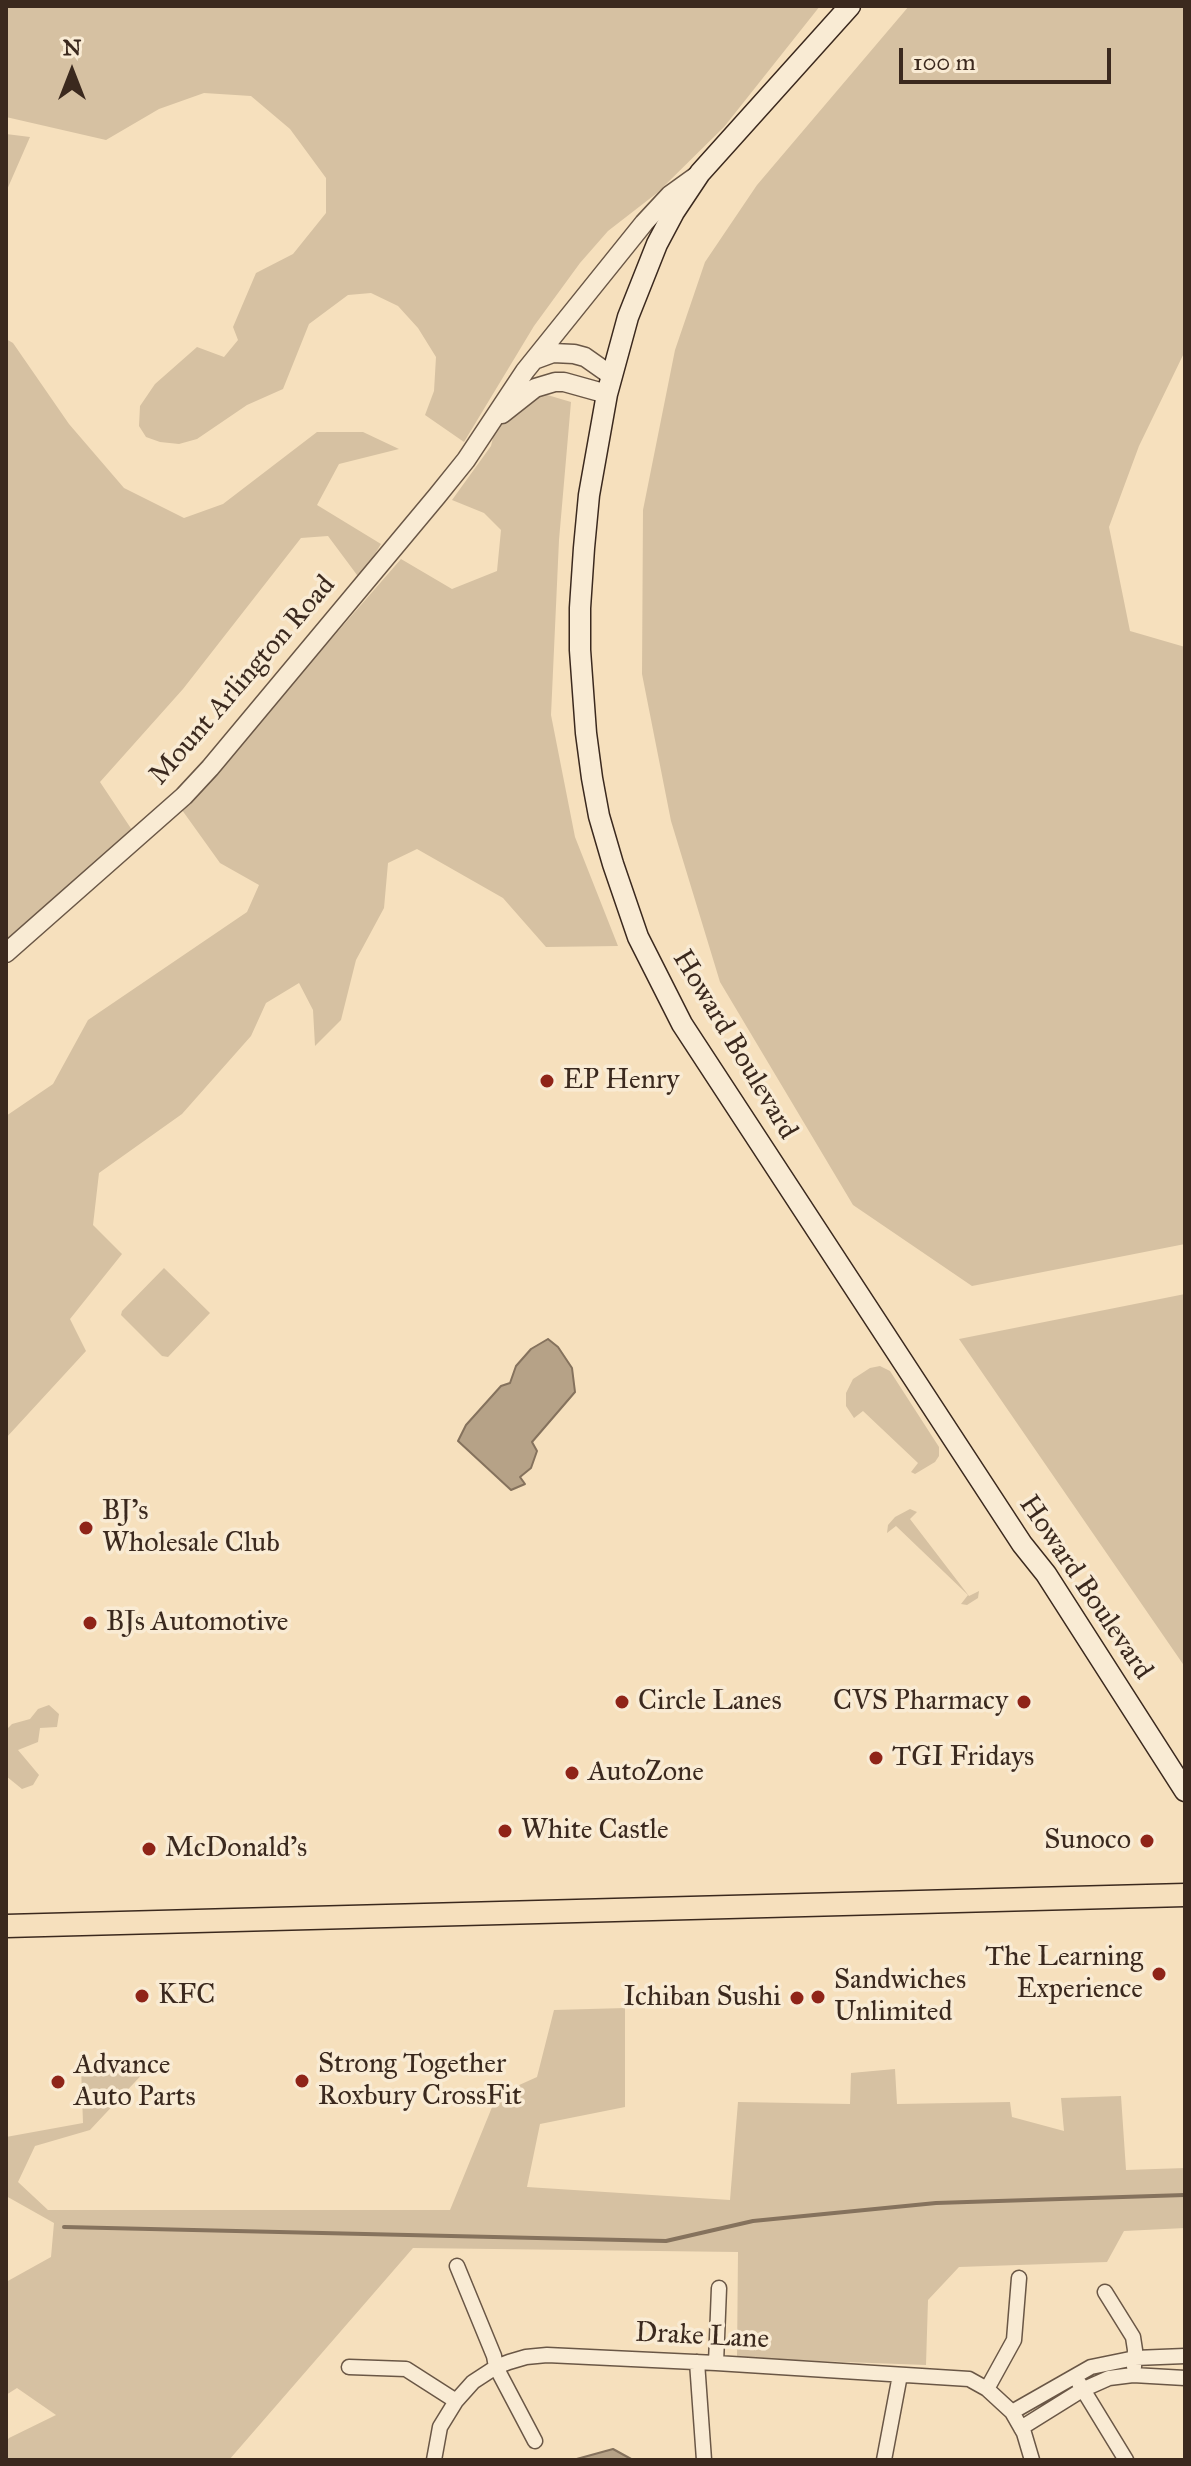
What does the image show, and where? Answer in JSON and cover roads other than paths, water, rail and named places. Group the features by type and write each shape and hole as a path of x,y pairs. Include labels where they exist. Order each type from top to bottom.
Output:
{"main road":[{"name":"Howard Boulevard","path":"850,6 700,173 657,244 628,317 610,385 589,495 580,608 582,691 599,816 638,937 682,1024 1022,1544 1046,1574 1185,1791"},
{"path":"6,1926 1185,1895"}],"street":[{"name":"Mount Arlington Road","path":"6,953 202,777 437,496 534,360 644,223 670,195 700,173"},
{"path":"534,360 553,353 585,357 610,385"},
{"name":"Mount Arlington Road","path":"493,420 535,388 545,384 610,385"},
{"path":"457,2266 496,2367 535,2441"},
{"path":"987,2389 1014,2340 1019,2278"},
{"path":"716,2363 719,2288"},
{"path":"1105,2292 1133,2337 1133,2375"},
{"name":"Drake Lane","path":"434,2460 440,2427 456,2401 473,2382 496,2367 526,2357 547,2355 969,2379 987,2389 1012,2412 1032,2460"},
{"path":"1012,2412 1091,2367 1135,2358 1185,2356"},
{"path":"697,2362 704,2460"},
{"path":"349,2367 410,2370 456,2401"},
{"path":"884,2460 900,2375"},
{"path":"1075,2375 1126,2460"},
{"path":"1021,2428 1082,2390 1109,2378 1133,2375 1185,2378"}],"waterway":[{"path":"64,2227 666,2241 753,2221 936,2203 1185,2195"}],"place":[{"name":"EP Henry","path":"547,1081"},
{"name":"BJ's Wholesale Club","path":"86,1528"},
{"name":"BJs Automotive","path":"90,1623"},
{"name":"Circle Lanes","path":"622,1702"},
{"name":"CVS Pharmacy","path":"1024,1702"},
{"name":"TGI Fridays","path":"876,1758"},
{"name":"AutoZone","path":"572,1773"},
{"name":"White Castle","path":"505,1831"},
{"name":"Sunoco","path":"1147,1841"},
{"name":"McDonald's","path":"149,1849"},
{"name":"The Learning Experience","path":"1159,1974"},
{"name":"KFC","path":"142,1996"},
{"name":"Sandwiches Unlimited","path":"818,1997"},
{"name":"Ichiban Sushi","path":"797,1998"},
{"name":"Strong Together Roxbury CrossFit","path":"302,2081"},
{"name":"Advance Auto Parts","path":"58,2082"}]}
